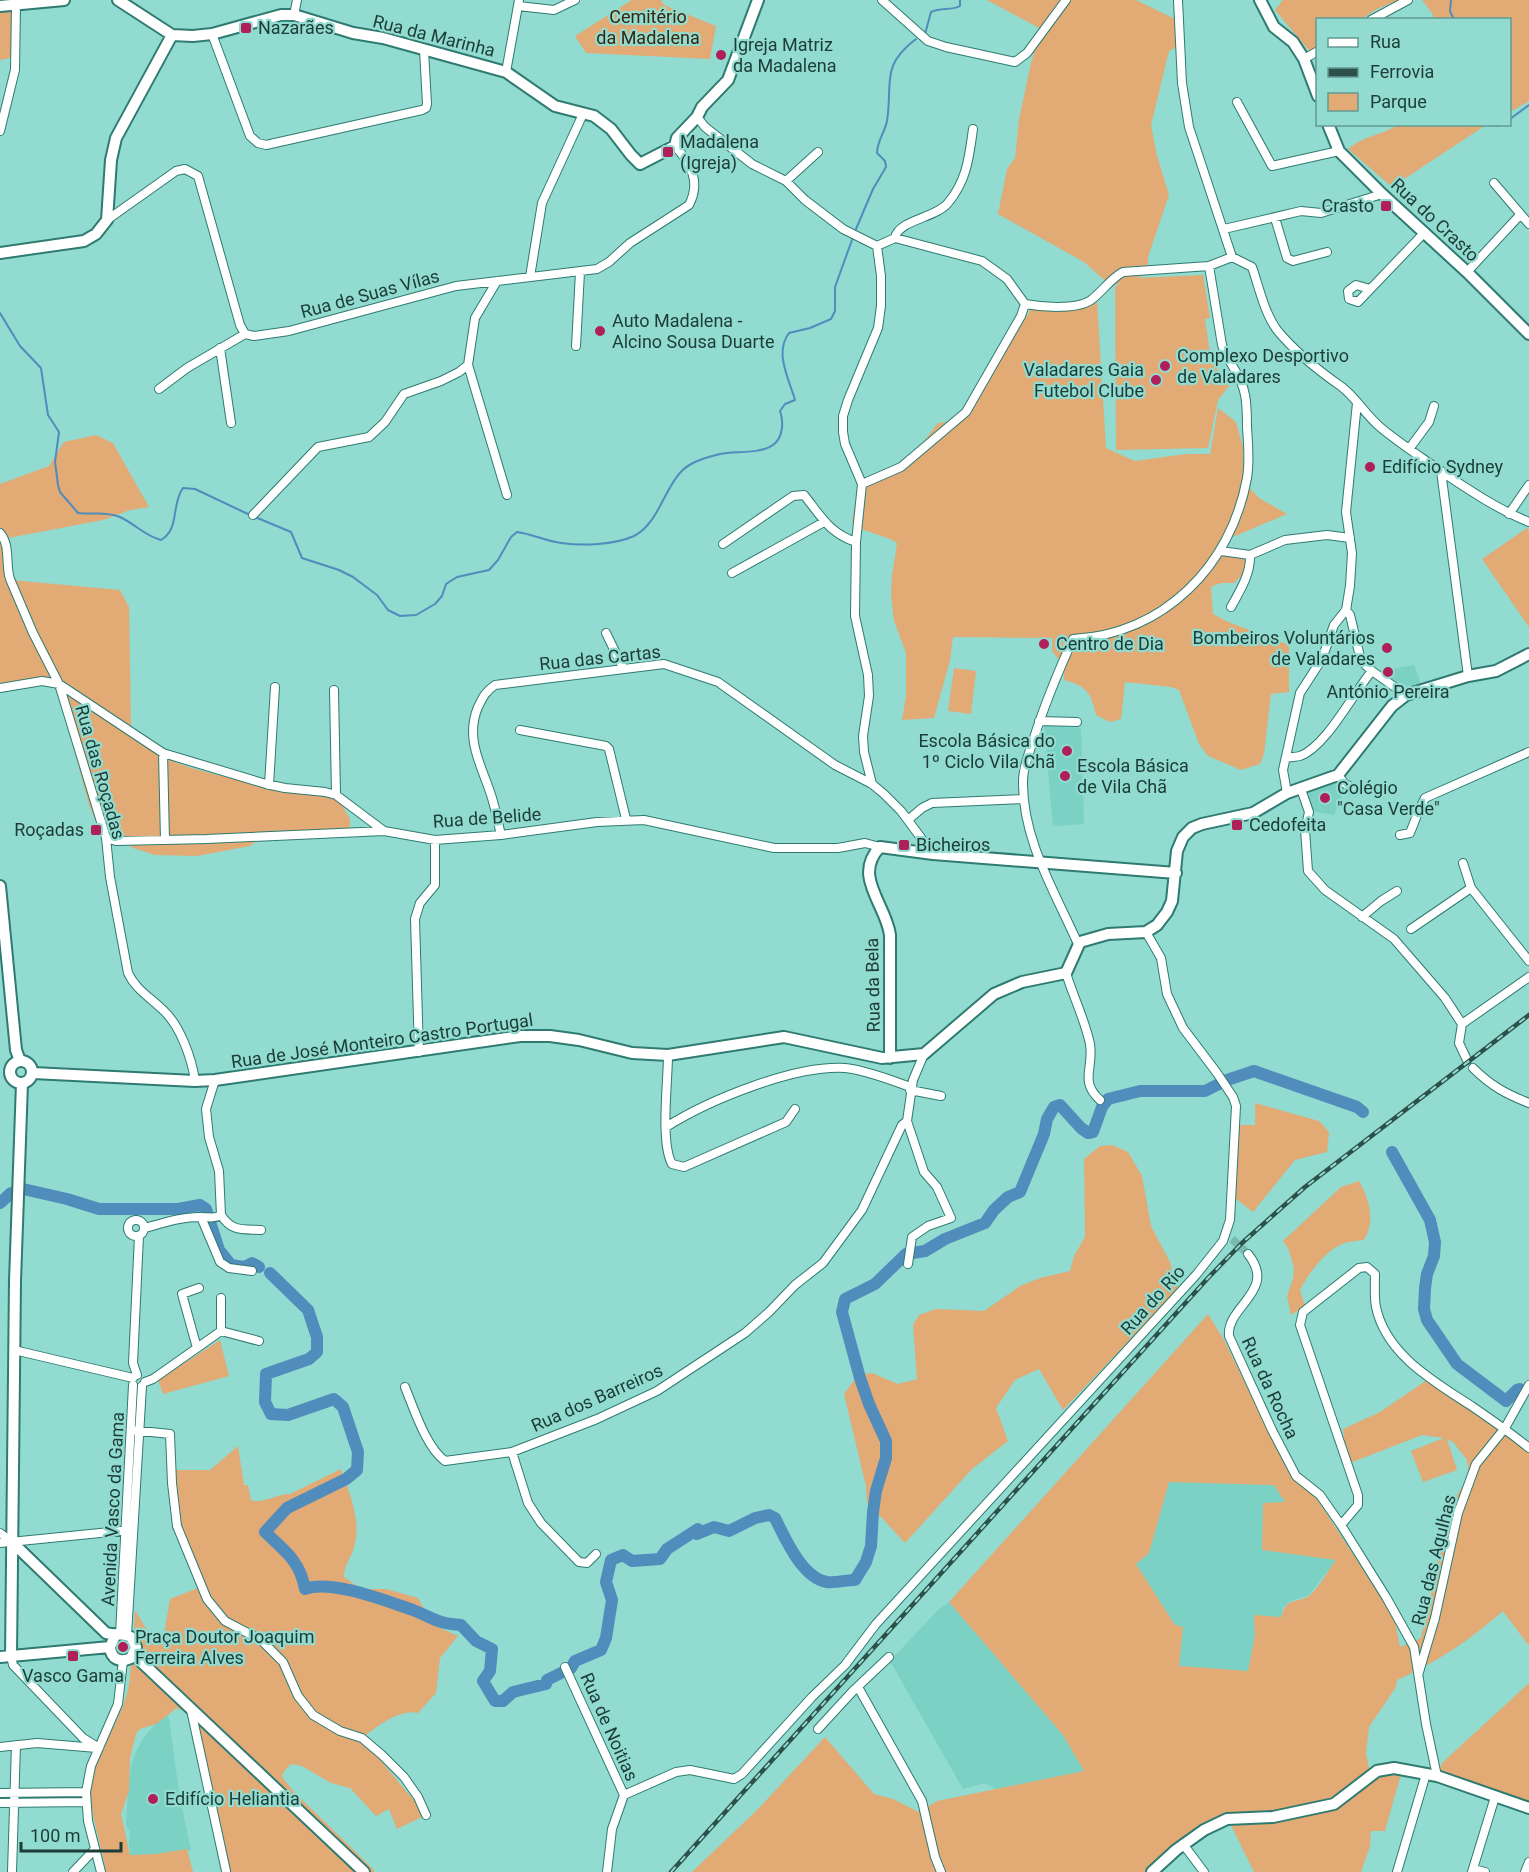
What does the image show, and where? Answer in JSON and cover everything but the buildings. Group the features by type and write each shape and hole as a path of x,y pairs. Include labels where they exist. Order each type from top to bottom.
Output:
{"street":[{"path":"0,131 4,104 15,70 8,4 64,0"},
{"path":"107,220 111,160 116,138 172,35 118,0"},
{"path":"294,15 297,0"},
{"path":"506,72 518,3 554,10 574,0"},
{"path":"675,146 677,138 728,80 758,0"},
{"path":"882,0 928,41 1015,62 1027,53 1066,0"},
{"path":"1178,0 1182,83 1190,127 1232,257 1252,267 1277,329 1301,355 1342,388 1378,425 1409,449 1477,496 1529,522"},
{"path":"1260,0 1274,27 1293,42 1304,59 1316,93"},
{"path":"1375,18 1408,0"},
{"name":"Rua da Marinha","path":"172,35 212,34 281,15 294,15 353,33 382,38 506,72 555,105 594,117 611,129 640,164 675,146"},
{"path":"212,34 250,136 258,143 266,145 426,108 424,50"},
{"path":"1304,59 1316,52"},
{"path":"1237,102 1272,166 1340,151"},
{"path":"530,276 542,203 583,114"},
{"path":"697,117 705,127 752,164 786,181 805,200 843,229 877,246"},
{"name":"Rua do Crasto","path":"1329,126 1340,151 1529,334"},
{"path":"895,238 896,233 904,226 946,206 961,185 968,164 973,129"},
{"name":"Rua de Suas Vílas","path":"245,334 254,336 289,332 456,286 597,269 609,262 630,243 689,205 696,183 693,171 675,146"},
{"path":"786,181 818,152"},
{"path":"2,250 84,241 96,234 107,220 176,171 185,169 198,176 240,325 245,334 187,368 159,389"},
{"path":"1494,183 1529,224"},
{"path":"1224,229 1300,212 1321,213 1382,194"},
{"path":"1467,272 1520,215"},
{"path":"1275,218 1287,258 1293,261 1327,252"},
{"path":"1370,289 1424,233"},
{"path":"877,246 895,238 982,261 1007,279 1025,304 1043,308 1087,303 1112,278 1124,272 1209,266 1232,257"},
{"path":"872,784 864,752 863,736 869,696 868,675 855,616 856,542 862,484 845,444 843,416 878,328 881,276 877,246"},
{"path":"1078,944 1040,864 1024,799 1023,779 1039,721 1073,639 1122,631 1170,604 1195,584 1221,551 1229,536 1248,476 1246,397 1243,384 1226,357 1222,345 1209,266"},
{"path":"576,346 580,272"},
{"path":"497,281 475,318 468,365 507,495"},
{"path":"862,484 901,466 966,412 1021,316 1025,304"},
{"path":"220,348 231,423"},
{"path":"253,515 318,447 369,437 385,422 404,394 441,381 468,365"},
{"path":"1287,793 1283,770 1300,693 1322,659 1334,625 1346,610 1352,553 1346,512 1358,403"},
{"path":"1409,449 1429,422 1434,406"},
{"path":"1441,471 1468,676"},
{"path":"1509,514 1529,485"},
{"path":"723,544 799,494 804,495 824,522 842,537 856,542"},
{"path":"732,573 824,522"},
{"name":"Rua das Roçadas","path":"0,533 8,556 7,570 10,579 33,633 59,684 106,838 110,877 128,973 133,984 172,1019 192,1064 195,1081"},
{"path":"1221,551 1250,555 1285,540 1327,535 1350,538"},
{"path":"1231,607 1251,564 1250,555"},
{"path":"1346,610 1350,615 1361,661 1406,695"},
{"path":"606,633 623,668"},
{"path":"1100,1100 1091,1092 1088,1084 1090,1045 1066,973 1078,944 1082,940 1108,934 1146,932 1157,925 1167,912 1174,891 1177,851 1183,837 1192,828 1253,813 1287,793 1338,776 1392,706 1406,695 1468,676 1496,671 1529,654"},
{"name":"Rua das Cartas","path":"501,836 492,798 475,753 472,731 476,712 485,692 495,685 664,664 718,682 835,765 872,784 908,820 933,854"},
{"path":"1286,758 1301,756 1324,738 1372,671"},
{"path":"0,688 42,681 59,684"},
{"name":"Rua de Belide","path":"59,684 163,753 269,785 336,795 384,831 435,840 501,836 626,819 675,826 774,848 838,848 865,843 880,847"},
{"path":"269,785 275,687"},
{"path":"334,690 336,795"},
{"path":"1039,721 1077,722"},
{"path":"520,730 606,746 609,749 626,819"},
{"path":"1400,835 1410,832 1425,798 1529,752"},
{"path":"163,753 165,840"},
{"path":"1338,776 1344,783 1356,790"},
{"path":"1301,789 1309,812 1305,830 1308,871 1325,890 1394,939 1445,998 1462,1024 1459,1042 1467,1060"},
{"path":"908,820 932,803 1024,799"},
{"path":"106,838 116,841 165,840 384,831"},
{"path":"419,1052 415,919 420,903 435,885 435,840"},
{"path":"880,847 1040,864 1176,873"},
{"name":"Rua da Bela","path":"880,847 873,858 869,877 870,886 887,919 890,935 890,1058"},
{"path":"1463,863 1471,888 1529,961"},
{"path":"0,886 16,1050 20,1061 30,1065 33,1073 28,1081 22,1083 12,1079 5,1072 20,1061"},
{"path":"1412,929 1471,888"},
{"path":"1362,917 1397,891"},
{"name":"Rua do Rio","path":"624,1795 676,1772 690,1770 734,1779 742,1774 812,1697 845,1665 876,1624 1230,1236 1236,1106 1233,1097 1217,1073 1183,1028 1167,994 1161,958 1146,932"},
{"path":"924,1054 994,994 1022,982 1066,973"},
{"path":"1462,1024 1529,977"},
{"name":"Rua de José Monteiro Castro Portugal","path":"33,1073 215,1080 520,1036 550,1036 579,1040 632,1053 668,1055 784,1037 875,1057 890,1058 924,1054"},
{"name":"Rua dos Barreiros","path":"405,1388 422,1429 440,1458 445,1461 512,1452 597,1419 657,1391 704,1362 745,1333 795,1285 823,1263 862,1210 902,1125 907,1120 915,1072 924,1054"},
{"path":"668,1055 666,1127 668,1155 672,1164 684,1167 786,1122 795,1109"},
{"path":"666,1127 691,1112 766,1081 810,1071 843,1068 860,1071 911,1089 940,1096"},
{"path":"1473,1068 1488,1083 1510,1096 1529,1103"},
{"path":"215,1080 206,1109 209,1137 219,1171 218,1217"},
{"path":"22,1083 18,1154 15,1350 6,1543 6,1657 83,1738 99,1748"},
{"path":"907,1120 917,1157 924,1172 937,1187 951,1218 928,1226 912,1238 908,1257"},
{"path":"204,1217 220,1262 229,1269 252,1272"},
{"path":"145,1228 204,1217 218,1217 237,1229 261,1230"},
{"path":"135,1220 141,1221 145,1228 139,1236 133,1236 128,1227 130,1222 135,1220"},
{"name":"Avenida Vasco da Gama","path":"121,1635 135,1431 133,1364 139,1236"},
{"name":"Rua da Rocha","path":"1248,1254 1255,1266 1256,1283 1250,1297 1233,1320 1229,1328 1229,1336 1296,1476 1320,1495 1341,1525"},
{"path":"1437,1776 1414,1647 1341,1525 1358,1505 1359,1496 1300,1325 1303,1312 1359,1268 1367,1267 1375,1274 1375,1305 1381,1323 1395,1346 1420,1371 1505,1428 1529,1448"},
{"path":"197,1348 182,1294 199,1288"},
{"path":"221,1298 221,1331"},
{"path":"143,1384 221,1331"},
{"path":"221,1331 259,1341"},
{"path":"15,1350 134,1380 143,1377 143,1384"},
{"name":"Avenida Vasco da Gama","path":"135,1431 143,1384"},
{"name":"Rua das Agulhas","path":"1419,1673 1435,1618 1458,1513 1476,1464 1505,1428 1529,1385"},
{"path":"135,1431 170,1434 177,1526 207,1599 225,1621 261,1641 283,1662 297,1696 313,1715 340,1731 362,1738 382,1755 404,1777 418,1797 426,1815"},
{"path":"512,1452 528,1503 541,1523 579,1562 586,1563 596,1554"},
{"path":"6,1543 130,1530"},
{"path":"0,1533 6,1543 106,1632 121,1635 135,1643 128,1658 118,1704 91,1766 86,1792 88,1821 101,1872"},
{"path":"6,1657 110,1647 121,1635"},
{"path":"110,1647 115,1659 128,1658 191,1710 364,1872"},
{"path":"818,1730 889,1657"},
{"name":"Rua de Noitias","path":"566,1669 624,1795"},
{"path":"858,1687 922,1801 935,1857 941,1872"},
{"path":"191,1710 226,1871"},
{"path":"0,1747 37,1743 99,1748"},
{"path":"12,1872 16,1745"},
{"path":"1152,1872 1183,1844 1227,1819 1273,1817 1334,1804 1377,1771 1394,1768 1437,1776 1528,1809"},
{"path":"1396,1872 1426,1774"},
{"path":"0,1793 86,1792"},
{"path":"607,1872 612,1829 624,1795"},
{"path":"1485,1872 1472,1870 1495,1797"},
{"path":"0,1803 86,1802"},
{"path":"1183,1844 1204,1872"},
{"path":"73,1872 94,1850"},
{"path":"1525,1872 1529,1862"}],"shaded area":[{"path":"1414,665 1422,687 1406,690 1388,677 1392,676 1393,669"},
{"name":"Escola Básica de Vila Chã","path":"1044,726 1081,728 1084,824 1053,826"},
{"name":"Colégio \"Casa Verde\"","path":"1335,780 1346,786 1334,815 1313,811 1308,798 1309,793"},
{"path":"1169,1481 1274,1485 1285,1502 1337,1559 1309,1595 1289,1602 1283,1608 1281,1617 1254,1615 1255,1635 1249,1671 1178,1666 1175,1626 1136,1564 1149,1553"},
{"path":"949,1602 1063,1735 1084,1771 995,1789 985,1783 963,1789 890,1661 939,1609"},
{"path":"164,1713 169,1718 180,1799 191,1850 131,1861 130,1832 126,1825 129,1777 134,1756 142,1740"}],"green space":[{"name":"Cemitério da Madalena","path":"632,0 661,0 664,5 716,26 710,59 586,53 575,36"},
{"path":"987,0 1136,0 1175,19 1177,47 1169,51 1151,125 1157,156 1169,195 1148,257 1148,274 1136,278 1203,275 1210,318 1205,319 1211,360 1229,386 1218,400 1208,448 1116,450 1115,287 1121,283 1111,286 1084,262 998,214 1007,169 1015,158 1019,119 1041,29"},
{"path":"1283,0 1399,0 1363,18 1316,18 1316,50 1311,53 1275,10"},
{"path":"1422,0 1529,0 1529,101 1511,111 1511,18 1434,18"},
{"path":"12,11 14,39 10,58 0,60 0,12"},
{"path":"1396,126 1484,126 1392,187 1348,149 1360,141"},
{"path":"1097,301 1106,448 1135,461 1186,454 1210,454 1218,408 1236,422 1243,447 1243,481 1259,498 1287,514 1221,542 1229,551 1248,562 1243,574 1234,583 1221,583 1211,587 1213,614 1289,645 1289,692 1271,694 1264,754 1260,764 1241,770 1208,756 1199,744 1179,690 1171,687 1125,682 1121,719 1110,722 1096,715 1087,692 1078,685 1064,680 1064,666 1052,651 1052,638 953,637 950,660 934,718 902,720 906,696 906,653 894,621 891,595 897,543 861,529 861,524 852,522 859,479 885,477 918,449 938,423 949,422 968,407 1031,308 1092,304"},
{"path":"96,435 113,443 149,507 130,510 103,520 8,538 11,580 120,590 129,607 131,725 127,733 163,756 195,769 339,800 350,819 350,827 347,830 266,833 250,846 197,856 155,855 133,848 98,827 89,805 60,698 49,678 0,683 0,484 49,466 64,442"},
{"path":"1527,528 1529,531 1529,627 1482,559"},
{"path":"954,668 976,671 971,714 948,711"},
{"path":"1255,1103 1319,1121 1329,1132 1327,1152 1295,1160 1253,1212 1235,1198 1239,1125 1255,1125"},
{"path":"1112,1145 1128,1152 1142,1176 1151,1226 1171,1264 1172,1277 1179,1288 1063,1410 1039,1369 1015,1380 996,1408 1008,1441 972,1469 905,1543 867,1502 866,1486 844,1394 858,1375 872,1373 898,1384 917,1379 913,1325 919,1315 936,1309 984,1311 1020,1286 1040,1278 1070,1271 1074,1256 1085,1237 1084,1159 1100,1146"},
{"path":"1359,1181 1370,1210 1368,1233 1364,1240 1345,1243 1325,1256 1313,1269 1300,1290 1305,1306 1291,1315 1287,1296 1294,1268 1288,1248 1283,1241 1341,1187"},
{"path":"1208,1314 1224,1340 1289,1473 1313,1493 1394,1617 1400,1647 1421,1638 1446,1514 1469,1475 1467,1460 1453,1442 1447,1439 1457,1470 1423,1482 1411,1451 1444,1438 1422,1435 1350,1463 1346,1454 1343,1429 1380,1412 1427,1380 1529,1447 1529,1646 1503,1611 1453,1650 1397,1680 1396,1687 1369,1727 1366,1753 1370,1774 1401,1774 1385,1831 1371,1831 1370,1846 1361,1872 1254,1872 1228,1819 1215,1821 1193,1831 1146,1872 692,1872 757,1810 825,1737 874,1794 893,1799 919,1812 937,1801 1084,1771 1063,1735 949,1602","holes":["1169,1482 1274,1485 1285,1502 1263,1503 1262,1550 1336,1560 1313,1592 1305,1598 1289,1603 1281,1617 1254,1615 1255,1635 1248,1671 1179,1666 1183,1627 1175,1625 1136,1564 1149,1553"]},
{"path":"220,1340 229,1376 163,1394 158,1380"},
{"path":"238,1446 244,1485 248,1485 251,1500 260,1501 290,1494 341,1469 356,1517 354,1547 344,1577 361,1589 386,1589 418,1598 433,1625 458,1636 440,1658 436,1693 418,1713 411,1712 396,1716 362,1738 426,1815 397,1829 389,1809 376,1816 350,1788 331,1783 302,1766 291,1764 284,1771 282,1777 294,1792 374,1872 222,1872 194,1723 186,1712 177,1708 156,1724 140,1729 136,1734 130,1758 129,1791 121,1814 130,1855 187,1849 193,1872 106,1872 91,1803 92,1776 95,1764 123,1706 134,1653 144,1637 134,1628 135,1610 148,1632 164,1634 170,1599 198,1588 201,1583 179,1517 174,1470 210,1470"},
{"path":"1529,1683 1529,1802 1439,1772 1442,1763"}],"waterway":[{"path":"925,34 931,12 960,6 960,0"},
{"path":"1451,0 1450,11 1453,18"},
{"path":"856,229 873,189 886,167 885,161 877,153 887,121 890,76 897,58 916,39"},
{"path":"1511,118 1529,105"},
{"path":"255,517 291,532 302,558 353,577 377,595 388,610 400,616 416,615 435,604 442,596 446,584 457,577 489,570 498,560 511,537 517,532 555,542 579,544 608,543 634,536 652,520 676,478 684,469 693,463 720,454 762,450 773,445 779,438 782,430 780,411 785,404 795,400 784,366 785,341 789,333 810,328 831,319 835,311 835,287 852,240"},
{"path":"0,313 20,346 41,368 48,415 59,432 55,462 58,485 60,492 78,513 115,515 161,540 171,529 179,494 183,488 195,489 250,515"},
{"path":"1227,1080 1254,1071 1357,1107 1363,1112"},
{"path":"270,1273 308,1310 317,1337 317,1352 309,1359 266,1374 265,1402 271,1414 288,1415 334,1399 343,1407 358,1452 357,1470 346,1479 287,1508 265,1532 295,1564 303,1579 305,1589 329,1587 359,1592 441,1622 461,1625 476,1641 492,1649 490,1671 483,1681 495,1701 503,1701 513,1692 546,1684 547,1680 571,1668 575,1661 601,1650 606,1638 612,1600 606,1582 611,1560 623,1555 632,1561 660,1559 667,1549 698,1529 697,1534 714,1527 729,1531 755,1518 769,1515 775,1518 795,1556 810,1573 827,1582 855,1580 866,1562 871,1546 873,1512 876,1491 886,1458 886,1441 860,1378 842,1312 845,1299 875,1284 906,1254 925,1251 945,1239 985,1223 994,1210 1008,1197 1020,1192 1044,1134 1047,1119 1054,1107 1060,1105 1088,1133 1093,1132 1102,1107 1108,1099 1140,1091 1205,1091 1219,1084"},
{"path":"1392,1152 1430,1220 1435,1242 1434,1256 1427,1274 1425,1288 1424,1309 1427,1320 1457,1364 1506,1401 1520,1389"},
{"path":"23,1189 99,1209 178,1209 200,1205 206,1209 219,1250 231,1265 244,1267 252,1263 259,1267"},
{"path":"0,1203 11,1193"}],"tunnel":[{"path":"1232,1239 1248,1254"}],"railway":[{"path":"671,1872 1242,1243 1305,1187 1529,1015"}],"place":[{"name":"Nazarães","path":"246,28"},
{"name":"Igreja Matriz da Madalena","path":"721,55"},
{"name":"Madalena (Igreja)","path":"668,152"},
{"name":"Crasto","path":"1386,206"},
{"name":"Auto Madalena - Alcino Sousa Duarte","path":"600,331"},
{"name":"Complexo Desportivo de Valadares","path":"1165,366"},
{"name":"Valadares Gaia Futebol Clube","path":"1156,380"},
{"name":"Edifício Sydney","path":"1370,467"},
{"name":"Centro de Dia","path":"1044,644"},
{"name":"Bombeiros Voluntários de Valadares","path":"1387,648"},
{"name":"António Pereira","path":"1388,672"},
{"name":"Escola Básica do 1º Ciclo Vila Chã","path":"1067,751"},
{"name":"Escola Básica de Vila Chã","path":"1065,776"},
{"name":"Colégio \"Casa Verde\"","path":"1325,798"},
{"name":"Cedofeita","path":"1237,825"},
{"name":"Roçadas","path":"96,830"},
{"name":"Bicheiros","path":"904,845"},
{"name":"Praça Doutor Joaquim Ferreira Alves","path":"123,1647"},
{"name":"Vasco Gama","path":"73,1656"},
{"name":"Edifício Heliantia","path":"153,1799"}]}
